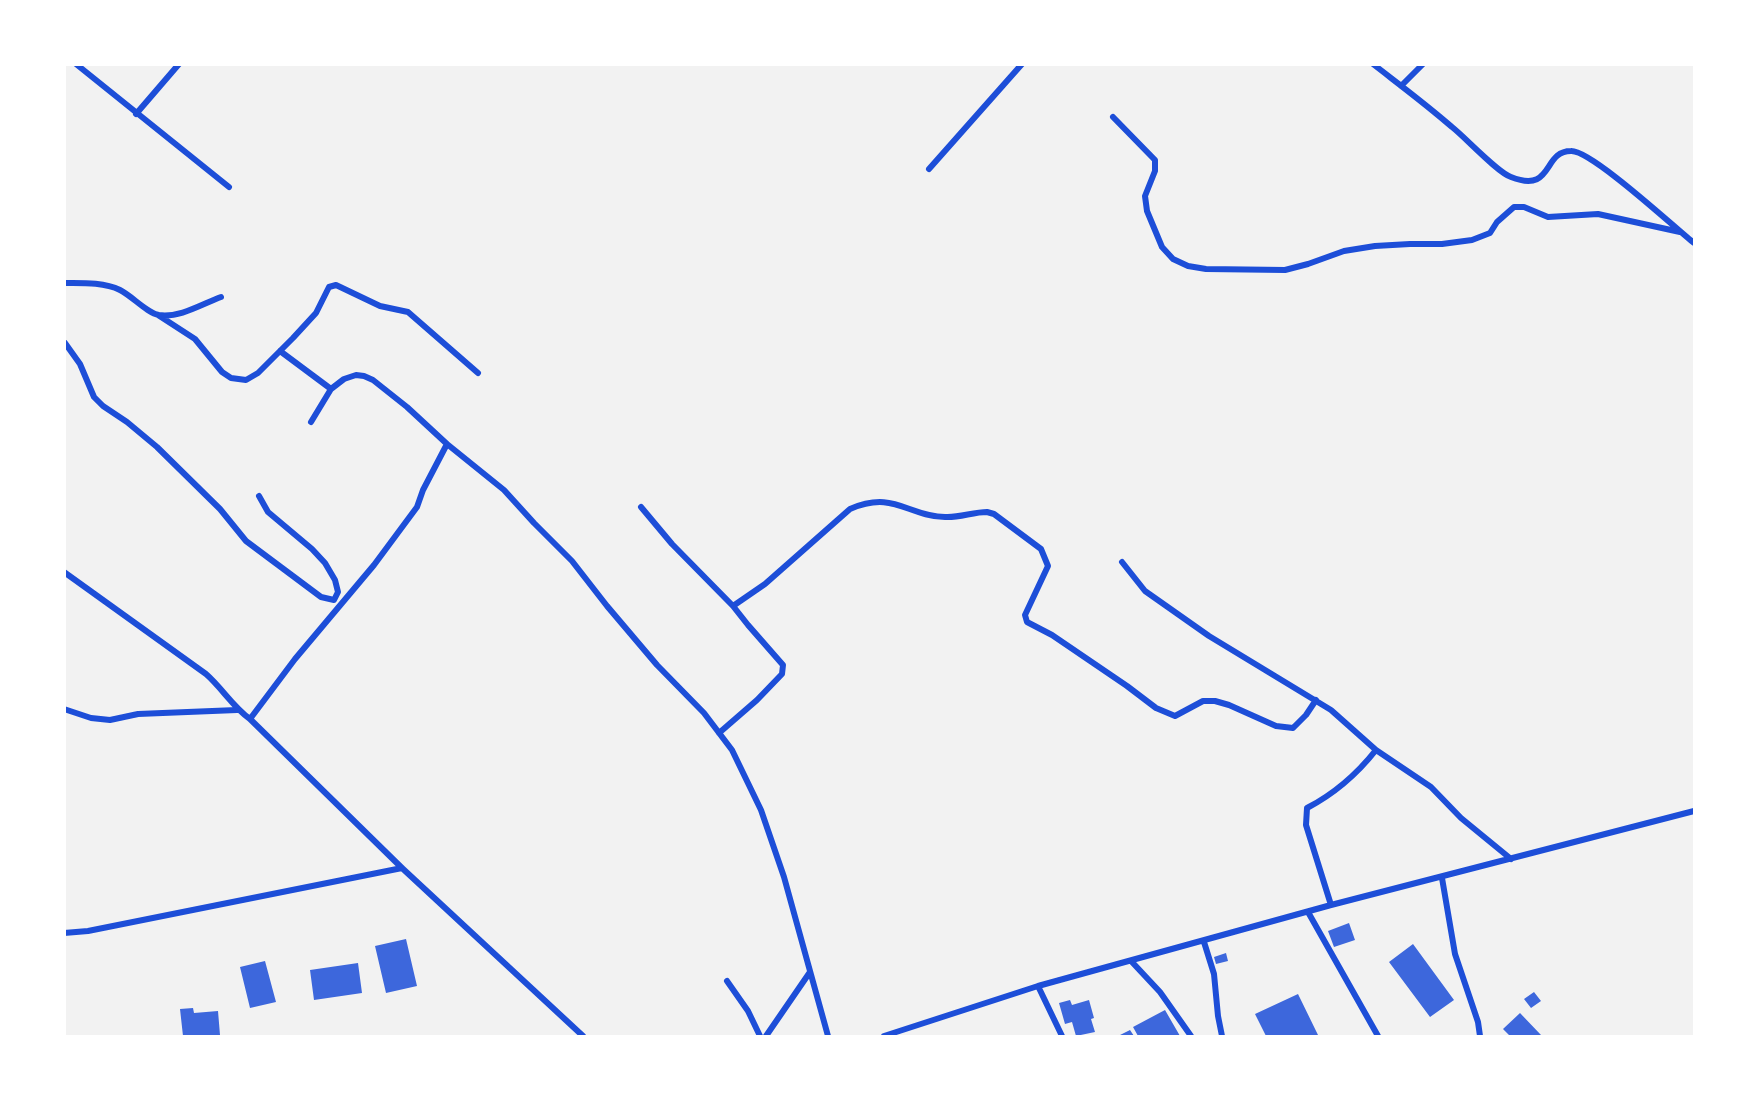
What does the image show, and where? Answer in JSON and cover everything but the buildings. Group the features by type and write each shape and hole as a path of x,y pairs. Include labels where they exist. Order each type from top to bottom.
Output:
{"street":[{"path":"76,64 229,188"},
{"path":"136,114 179,64"},
{"path":"929,169 1022,64"},
{"path":"1373,64 1452,126 1508,176 1526,183 1540,178 1559,154 1571,150 1584,154 1648,202 1695,243"},
{"path":"1401,86 1423,64"},
{"path":"1113,117 1155,160 1155,171 1145,196 1148,211 1162,247 1173,259 1188,266 1255,271 1285,270 1344,251 1375,246 1442,244 1472,240 1490,233 1497,222 1514,207 1524,207 1548,217 1598,214 1680,232"},
{"path":"64,283 96,284 119,290 195,339 222,372 231,378 246,380 258,373 316,313 330,287 336,285 380,306 408,312 477,373"},
{"path":"158,315 185,312 221,297"},
{"path":"65,343 80,364 94,397 103,406 157,447 220,509 246,541 321,597 337,602"},
{"path":"280,351 331,389"},
{"path":"310,422 331,389 344,379 364,375 373,380 504,490 572,561 657,665 704,713 732,750 761,810 784,877 828,1036"},
{"path":"250,720 337,602 374,565 417,507 423,490 447,444"},
{"path":"260,496 268,512 325,563 335,580 338,592 337,602"},
{"path":"734,606 765,584 850,509 864,503 887,501 945,517 987,512 994,514 1041,549 1045,557 1048,566 1025,615 1027,622 1052,635 1156,708 1175,716 1203,701 1215,701 1276,726 1293,728 1316,700"},
{"path":"641,507 672,544 734,606 783,665 782,674 757,700 719,733"},
{"path":"1122,562 1145,591 1209,636 1331,710 1376,750 1431,787 1461,818 1511,859"},
{"path":"64,572 206,674 220,687 237,710 402,868 583,1036"},
{"path":"64,709 91,718 110,720 138,714 237,710"},
{"path":"1331,905 1306,825 1307,808 1322,800 1358,771 1376,750"},
{"path":"884,1036 1038,986 1132,962 1331,905 1695,811"},
{"path":"64,933 98,929 402,868"},
{"path":"1442,878 1455,954 1478,1022 1480,1036"},
{"path":"1308,912 1378,1036"},
{"path":"1204,942 1214,974 1222,1036"},
{"path":"1132,962 1160,992 1191,1036"},
{"path":"766,1036 810,972"},
{"path":"727,981 748,1011 760,1036"},
{"path":"1038,986 1062,1036"}]}
